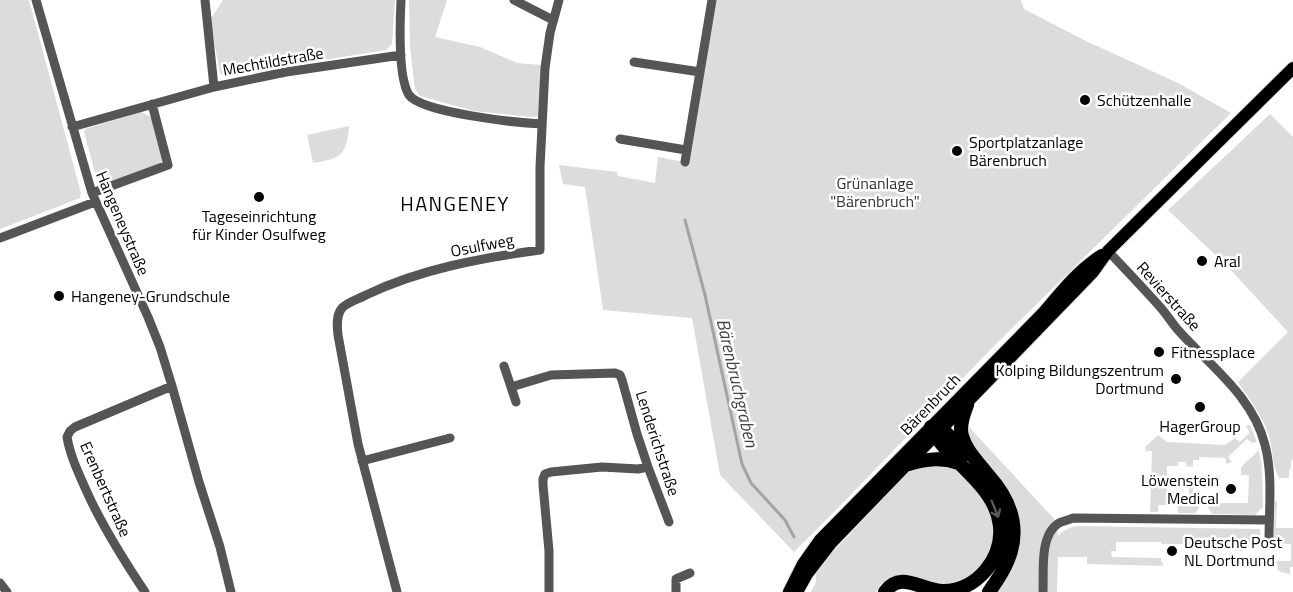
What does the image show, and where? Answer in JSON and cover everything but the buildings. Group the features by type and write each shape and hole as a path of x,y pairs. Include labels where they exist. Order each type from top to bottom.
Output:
{"highway":[{"path":"967,405 962,418 962,436 977,462"},
{"path":"936,431 977,462 1003,495 1010,510 1013,526 1011,552 990,592"},
{"path":"885,592 891,585 898,582 943,591 956,589 977,579 991,565 996,556 1001,536 997,512 992,501 959,463 936,431"},
{"path":"909,464 931,458 959,463"}],"main road":[{"name":"Bärenbruch","path":"797,592 807,574 831,543 909,464 1071,281 1108,251 1293,68"},
{"name":"Bärenbruch","path":"789,592 803,564 820,540 936,431 967,405 1093,272 1108,251"}],"street":[{"name":"Hangeneystraße","path":"36,0 93,198 160,347 220,547 231,592"},
{"path":"205,0 214,87"},
{"path":"401,0 401,55 407,91 413,99 420,103 471,116 542,124"},
{"path":"514,0 553,20"},
{"name":"Osulfweg","path":"397,592 362,461 337,319 339,313 348,304 382,287 419,274 492,256 540,250 540,173 545,58 559,0"},
{"path":"684,162 712,0"},
{"name":"Mechtildstraße","path":"72,127 214,87 286,72 401,55"},
{"path":"634,62 700,72"},
{"path":"0,238 168,165 152,104"},
{"path":"620,139 686,150"},
{"name":"Revierstraße","path":"1108,251 1177,329 1240,394 1253,415 1265,446 1270,480 1269,540"},
{"path":"504,366 516,402"},
{"name":"Lenderichstraße","path":"511,387 551,375 615,373 620,375 636,434 670,522"},
{"name":"Erenbertstraße","path":"145,592 100,519 75,466 67,437 75,427 172,386"},
{"path":"362,461 450,438"},
{"path":"549,592 549,551 543,485 545,474 602,467 638,469 648,467"},
{"path":"1044,592 1044,546 1049,533 1058,523 1073,518 1269,520"},
{"path":"676,592 676,579 690,573"},
{"path":"0,583 8,592"}],"green space":[{"path":"0,0 29,0 81,193 80,198 0,229"},
{"path":"223,0 395,0 392,44 386,50 223,76 220,73 210,20"},
{"path":"409,0 447,0 435,37 480,47 517,63 542,65 538,116 474,111 420,96 415,89 410,48"},
{"name":"Grünanlage \"Bärenbruch\"","path":"712,0 1021,0 1024,9 1086,41 1178,83 1231,113 993,347 794,552 720,475 692,318 603,310 585,187 563,184 559,165 617,172 618,176 655,183 658,157 684,162"},
{"path":"141,112 153,118 164,161 160,165 106,185 97,180 85,129"},
{"path":"1270,114 1293,137 1293,459 1289,478 1279,478 1266,429 1238,382 1288,332 1228,267 1168,210"},
{"path":"349,126 346,143 340,154 330,160 313,163 307,135"},
{"path":"1248,425 1257,442 1252,443 1247,439 1228,457 1232,462 1226,464 1226,458 1199,457 1199,460 1193,460 1193,467 1186,466 1186,462 1178,462 1178,466 1167,466 1167,497 1189,498 1189,476 1193,476 1193,503 1199,503 1199,508 1195,513 1178,513 1177,505 1158,505 1158,512 1150,512 1152,451 1146,451 1145,447 1158,435 1167,442 1225,445 1235,438 1240,442 1250,432 1246,427"},
{"path":"969,427 1058,523 1058,536 1066,529 1077,526 1260,529 1261,542 1246,542 1246,551 1233,551 1232,544 1116,542 1116,551 1111,551 1112,557 1161,558 1163,566 1087,564 1087,557 1058,557 1057,592 995,592 1020,534 970,444 966,433 969,433"},
{"path":"1259,450 1263,507 1255,515 1212,514 1207,506 1208,503 1248,503 1249,475 1241,475 1241,467"},
{"path":"931,462 954,468 988,503 996,529 991,553 977,572 959,582 945,585 895,576 882,583 876,592 811,592 816,582 816,573 831,554 909,472"},
{"path":"1275,501 1277,501 1276,528 1293,528 1293,567 1290,567 1290,574 1277,569 1276,561 1291,561 1291,544 1274,543"}],"waterway":[{"name":"Bärenbruchgraben","path":"685,220 705,295 742,464 751,483 785,520 794,537"}],"place":[{"name":"Schützenhalle","path":"1085,100"},
{"name":"Sportplatzanlage Bärenbruch","path":"957,151"},
{"name":"Tageseinrichtung für Kinder Osulfweg","path":"259,197"},
{"name":"Aral","path":"1202,261"},
{"name":"Hangeney-Grundschule","path":"59,296"},
{"name":"Fitnessplace","path":"1159,352"},
{"name":"Kolping Bildungszentrum Dortmund","path":"1176,379"},
{"name":"HagerGroup","path":"1200,407"},
{"name":"Löwenstein Medical","path":"1231,489"},
{"name":"Deutsche Post NL Dortmund","path":"1172,551"}],"district":[{"name":"HANGENEY","path":"455,204"}]}
